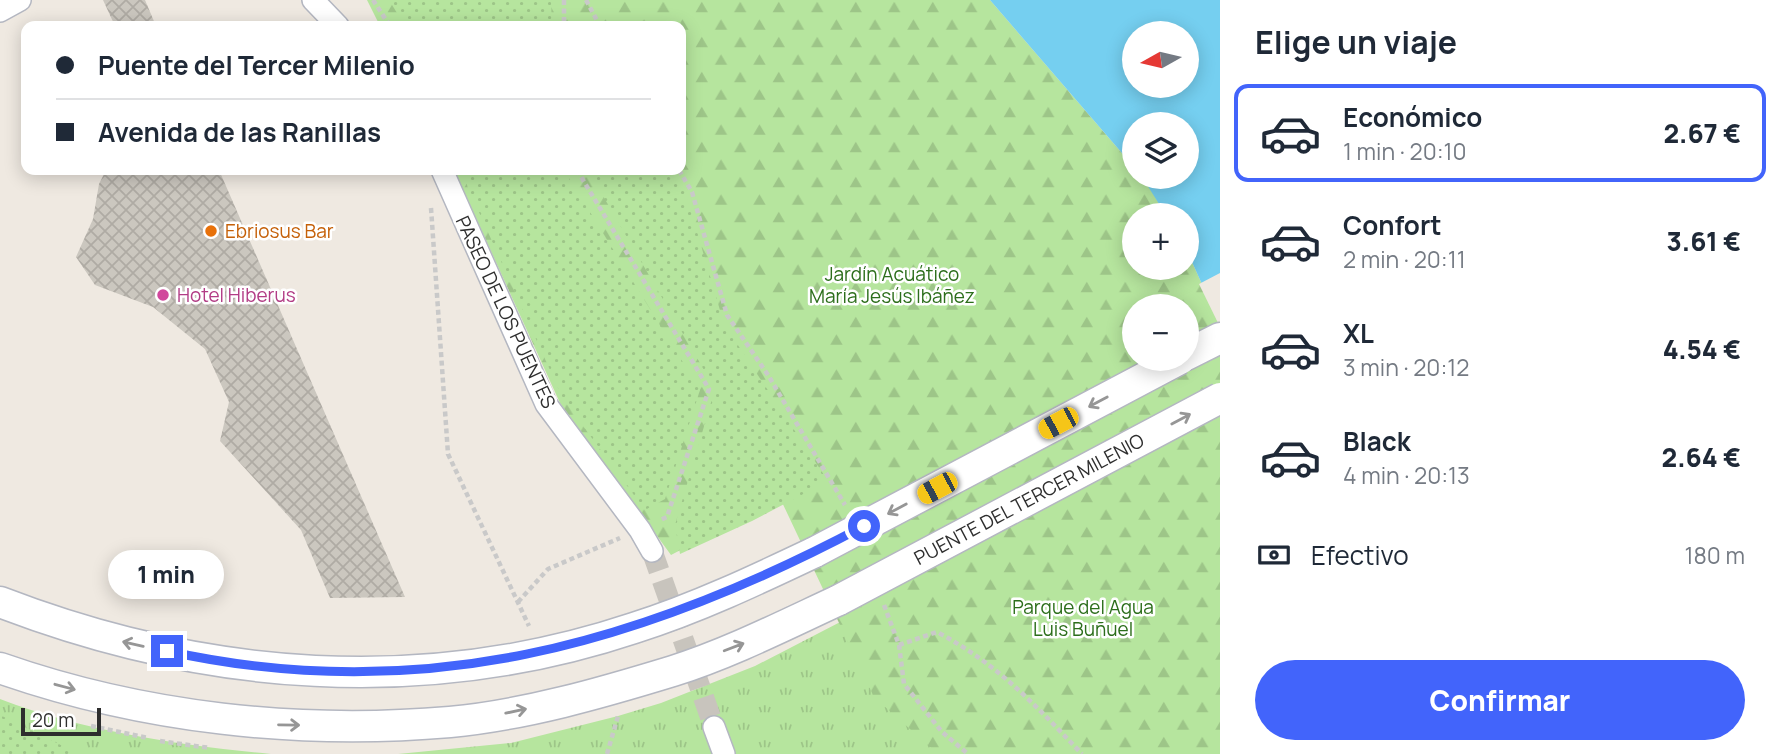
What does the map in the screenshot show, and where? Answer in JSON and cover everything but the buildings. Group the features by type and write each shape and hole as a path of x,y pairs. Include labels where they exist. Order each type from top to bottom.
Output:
{"main road":[{"path":"1199,348 1220,338"},
{"path":"0,602 91,633 217,662 304,672 373,673 485,663 584,642 688,609 815,552 1157,371"},
{"name":"PUENTE DEL TERCER MILENIO","path":"0,668 100,697 181,714 275,724 451,722 575,699 675,670 751,641 839,600 1220,398"}],"street":[{"path":"0,11 20,0"},
{"path":"313,0 333,21"},
{"name":"PASEO DE LOS PUENTES","path":"444,175 545,404 640,530 652,551"},
{"path":"714,727 724,754"}],"path":[{"path":"373,0 387,21"},
{"path":"564,0 564,21"},
{"path":"586,0 597,21"},
{"path":"518,602 548,569 667,517 709,389 580,175"},
{"path":"682,175 692,192 727,315 768,375"},
{"path":"431,205 448,454 528,626"},
{"path":"899,645 936,632 977,654 1028,697 1082,754"},
{"path":"607,754 618,716"}],"green space":[{"name":"Jardín Acuático María Jesús Ibáñez","path":"367,0 990,0 1122,153 1122,189 1150,189 1159,203 1122,203 1122,280 1199,280 1199,278 1220,324 1220,754 938,754 874,697 780,498 671,555 560,403 456,175 686,175 686,21 378,21"},
{"path":"389,0 551,0 552,21 402,21"},
{"path":"462,175 567,175 700,390 665,499 645,510 563,399"},
{"path":"591,175 677,175 684,187 724,324 828,481 752,521 680,554 675,525 715,389"},
{"path":"846,619 1220,754 398,754 511,743 618,716 661,703 755,666"},
{"path":"0,699 66,720 134,736 271,754 0,754"},
{"path":"0,715 79,754 0,754"}],"water":[{"path":"990,0 1220,0 1220,324 1199,278 1199,203 1158,203 1150,189 1199,189 1199,112 1122,112 1122,153"}],"pier":[{"path":"1220,273 1220,327 1199,284"}],"tunnel":[{"path":"652,551 714,727"}],"place":[{"name":"Ebriosus Bar","path":"211,231"},
{"name":"Hotel Hiberus","path":"163,295"}],"route":[{"path":"167,651 251,668 304,672 373,673 485,663 584,642 632,629 688,609 815,552 864,526"}],"park label":[{"name":"Parque del Agua Luis Buñuel","path":"1083,618"}]}
